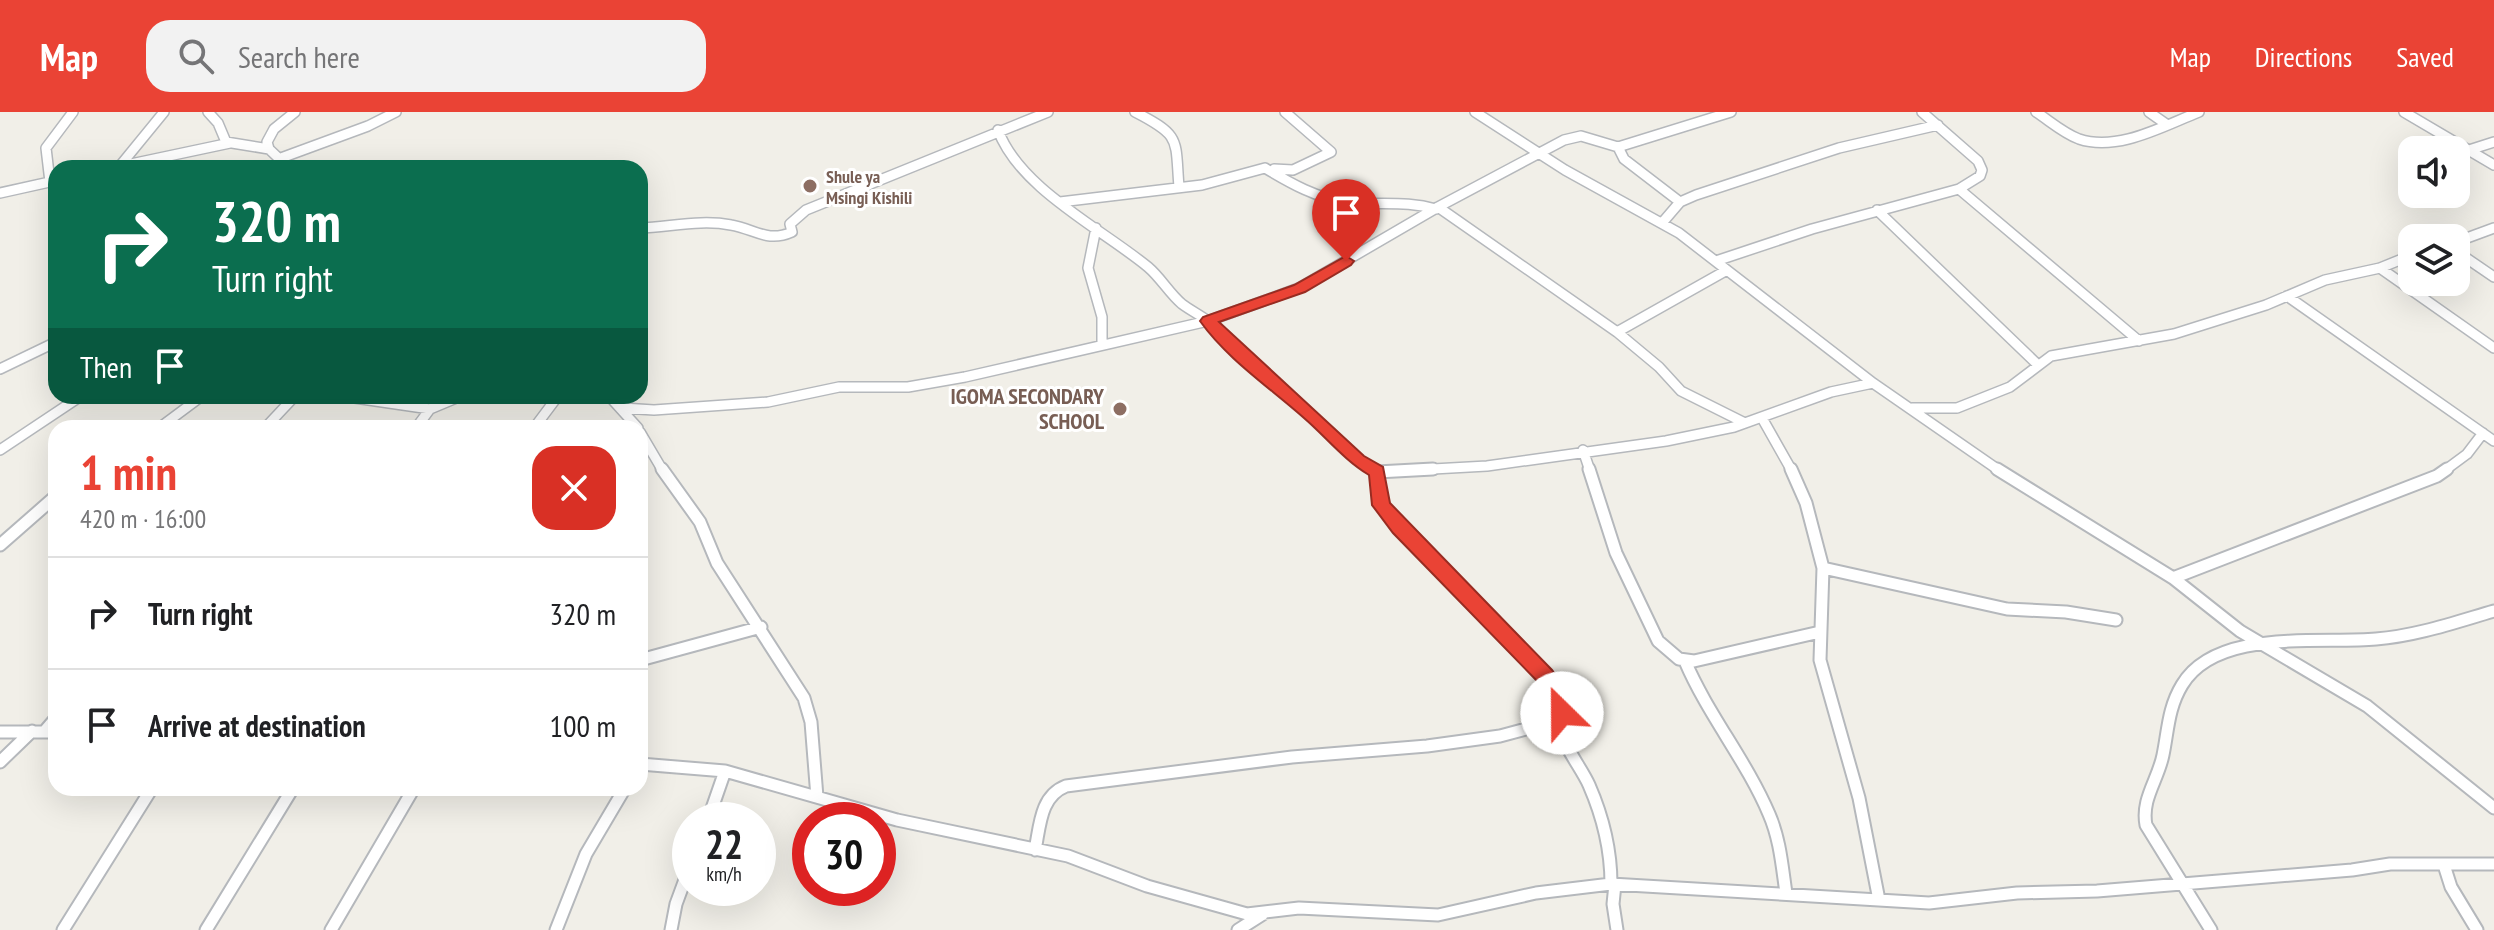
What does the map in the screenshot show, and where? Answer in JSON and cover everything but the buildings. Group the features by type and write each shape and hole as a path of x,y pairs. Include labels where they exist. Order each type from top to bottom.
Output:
{"street":[{"path":"49,160 46,148 73,112"},
{"path":"122,160 164,112"},
{"path":"208,112 218,123 224,140 269,149 281,158 313,143 372,125 396,112"},
{"path":"269,149 269,135 295,112"},
{"path":"648,228 727,224 766,239 777,240 792,232 790,224 806,210 1048,112"},
{"path":"1135,112 1157,123 1173,137 1179,153 1179,187"},
{"path":"1060,202 1215,183 1268,168 1293,170 1331,152 1285,112"},
{"path":"1475,112 1662,223 1873,383 1992,466 2173,578 2259,643 2367,706 2494,808"},
{"path":"623,408 676,409 768,402 839,387 908,387 965,377 1208,321 1299,288 1539,152 1576,136 1618,147 1731,112"},
{"path":"1716,261 1877,210 1959,189 1980,176 1982,170 1978,161 1922,112"},
{"path":"2036,112 2067,133 2095,144 2118,141 2199,112"},
{"path":"2149,112 2166,124"},
{"path":"2404,112 2445,136"},
{"path":"1662,223 1680,202 1839,148 1938,125"},
{"path":"998,130 1004,147 1015,161 1060,202 1150,269 1188,310 1208,321 1358,460 1377,472 1487,466 1583,450 1666,441 1745,423 1831,392 1873,383"},
{"path":"2470,150 2494,142"},
{"path":"153,160 230,143"},
{"path":"1618,147 1624,159 1680,202"},
{"path":"2470,151 2494,165"},
{"path":"1268,168 1295,186 1337,201 1410,202 1437,208 1617,332 1659,367 1681,391 1745,423"},
{"path":"0,193 48,182"},
{"path":"1959,189 2139,341"},
{"path":"1877,210 2037,364"},
{"path":"1096,228 1088,268 1102,317 1102,344"},
{"path":"2470,237 2494,228"},
{"path":"1911,408 1947,410 1993,396 2051,356 2139,341 2205,325 2325,280 2380,268 2398,261"},
{"path":"2470,261 2494,277"},
{"path":"2380,268 2494,348"},
{"path":"1617,332 1727,270"},
{"path":"2287,296 2494,441"},
{"path":"0,369 48,346"},
{"path":"0,450 69,404"},
{"path":"170,420 191,404"},
{"path":"272,420 288,404"},
{"path":"396,404 430,409"},
{"path":"422,420 430,409 442,404"},
{"path":"618,404 630,420"},
{"path":"1762,418 1806,503 1823,568 1820,660 1859,798 1879,900"},
{"path":"2173,578 2437,476 2467,454 2483,433"},
{"path":"648,448 700,522 717,563 740,601 761,627 810,710 817,797"},
{"path":"1583,450 1616,553 1658,641 1672,655 1685,661 1730,654 1820,632"},
{"path":"1377,472 1381,505 1545,676 1563,703 1559,724 1576,757 1601,822 1612,867 1617,930"},
{"path":"0,545 48,503"},
{"path":"1823,568 2007,609 2066,612 2116,620"},
{"path":"2211,930 2146,825 2142,809 2163,760 2168,714 2176,695 2201,663 2231,648 2259,643 2380,639 2494,611"},
{"path":"648,658 761,627"},
{"path":"1685,661 1695,688 1768,812 1779,839 1786,893"},
{"path":"1035,850 1046,800 1055,790 1066,786 1292,757 1427,746 1500,736 1526,729 1556,703 1558,695"},
{"path":"0,732 44,732"},
{"path":"0,762 44,732"},
{"path":"648,766 725,771 897,820 1068,856 1147,886 1224,910 1265,913 1299,908 1438,915 1536,893 1613,884 1941,902 2017,893 2097,891 2352,870 2390,864 2494,864"},
{"path":"714,802 725,771"},
{"path":"63,930 147,796"},
{"path":"206,930 288,796"},
{"path":"331,930 409,796"},
{"path":"556,930 586,854 620,796"},
{"path":"2444,865 2451,887 2477,930"},
{"path":"671,930 676,906"},
{"path":"1238,930 1265,913"}],"place":[{"name":"Shule ya Msingi Kishili","path":"810,186"},
{"name":"IGOMA SECONDARY SCHOOL","path":"1120,409"}],"route":[{"path":"1346,261 1299,288 1208,321 1358,460 1377,472 1381,505 1555,687 1562,699 1562,713"}]}
